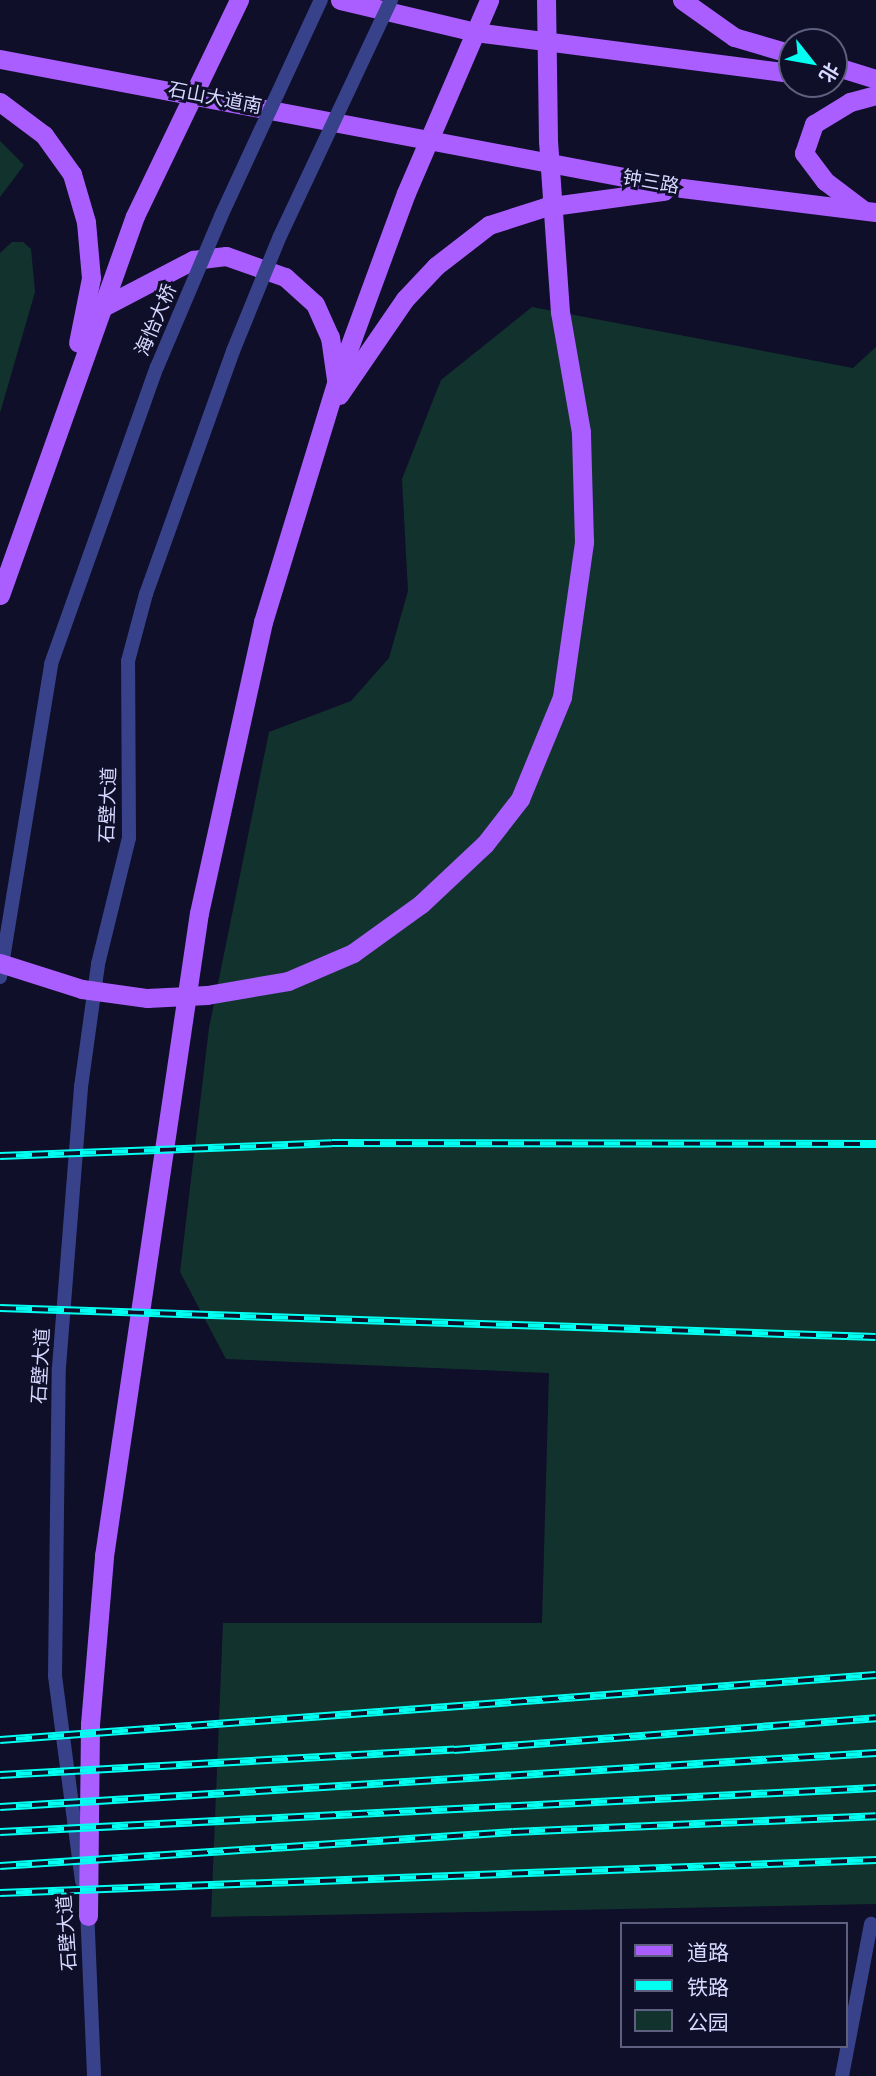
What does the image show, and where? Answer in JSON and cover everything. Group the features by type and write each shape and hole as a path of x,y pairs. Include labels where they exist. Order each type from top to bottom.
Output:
{"main road":[{"path":"0,595 135,216 191,93 239,0"},
{"path":"340,0 475,32 778,71"},
{"path":"88,1916 94,1646 176,1053 199,913 263,622 336,383 429,140 489,0"},
{"path":"0,963 82,989 147,998 288,981 353,953 421,904 485,844 520,799 545,748 562,697 584,542 581,432 560,312 548,141 546,0"},
{"path":"682,0 734,37 778,50"},
{"name":"石山大道南","path":"0,59 429,140"},
{"path":"848,71 876,81"},
{"path":"848,79 876,81"},
{"path":"870,211 825,181 804,153 814,124 850,102 876,95"},
{"path":"0,102 44,135 72,174 86,222 91,278 66,407"},
{"name":"钟三路","path":"429,140 682,188 870,211"},
{"path":"327,414 405,299 436,266 489,225 545,207 682,188"},
{"path":"101,308 193,260 226,256 285,277 316,304 330,337 336,383"}],"street":[{"name":"海怡大桥","path":"0,977 51,664 157,367 221,216 321,0"},
{"name":"石壁大道","path":"94,2076 88,1916 55,1676 59,1380 81,1087 99,964 129,838 128,661 150,581 233,352 280,236 391,0"},
{"path":"848,2045 871,1924"},
{"path":"842,2076 847,2048"}],"green space":[{"path":"0,141 24,165 0,197"},
{"path":"12,242 23,242 31,249 35,292 0,413 0,253"},
{"path":"532,307 853,368 876,347 876,1904 211,1917 223,1623 542,1623 549,1373 226,1359 180,1272 209,1028 269,732 351,701 389,658 408,591 402,479 441,380"}],"railway":[{"path":"0,1156 332,1143 876,1144"},
{"path":"0,1308 876,1337"},
{"path":"0,1740 876,1675"},
{"path":"0,1775 454,1750 876,1718"},
{"path":"0,1807 876,1753"},
{"path":"0,1832 876,1788"},
{"path":"0,1866 513,1832 876,1816"},
{"path":"0,1893 876,1860"}]}
